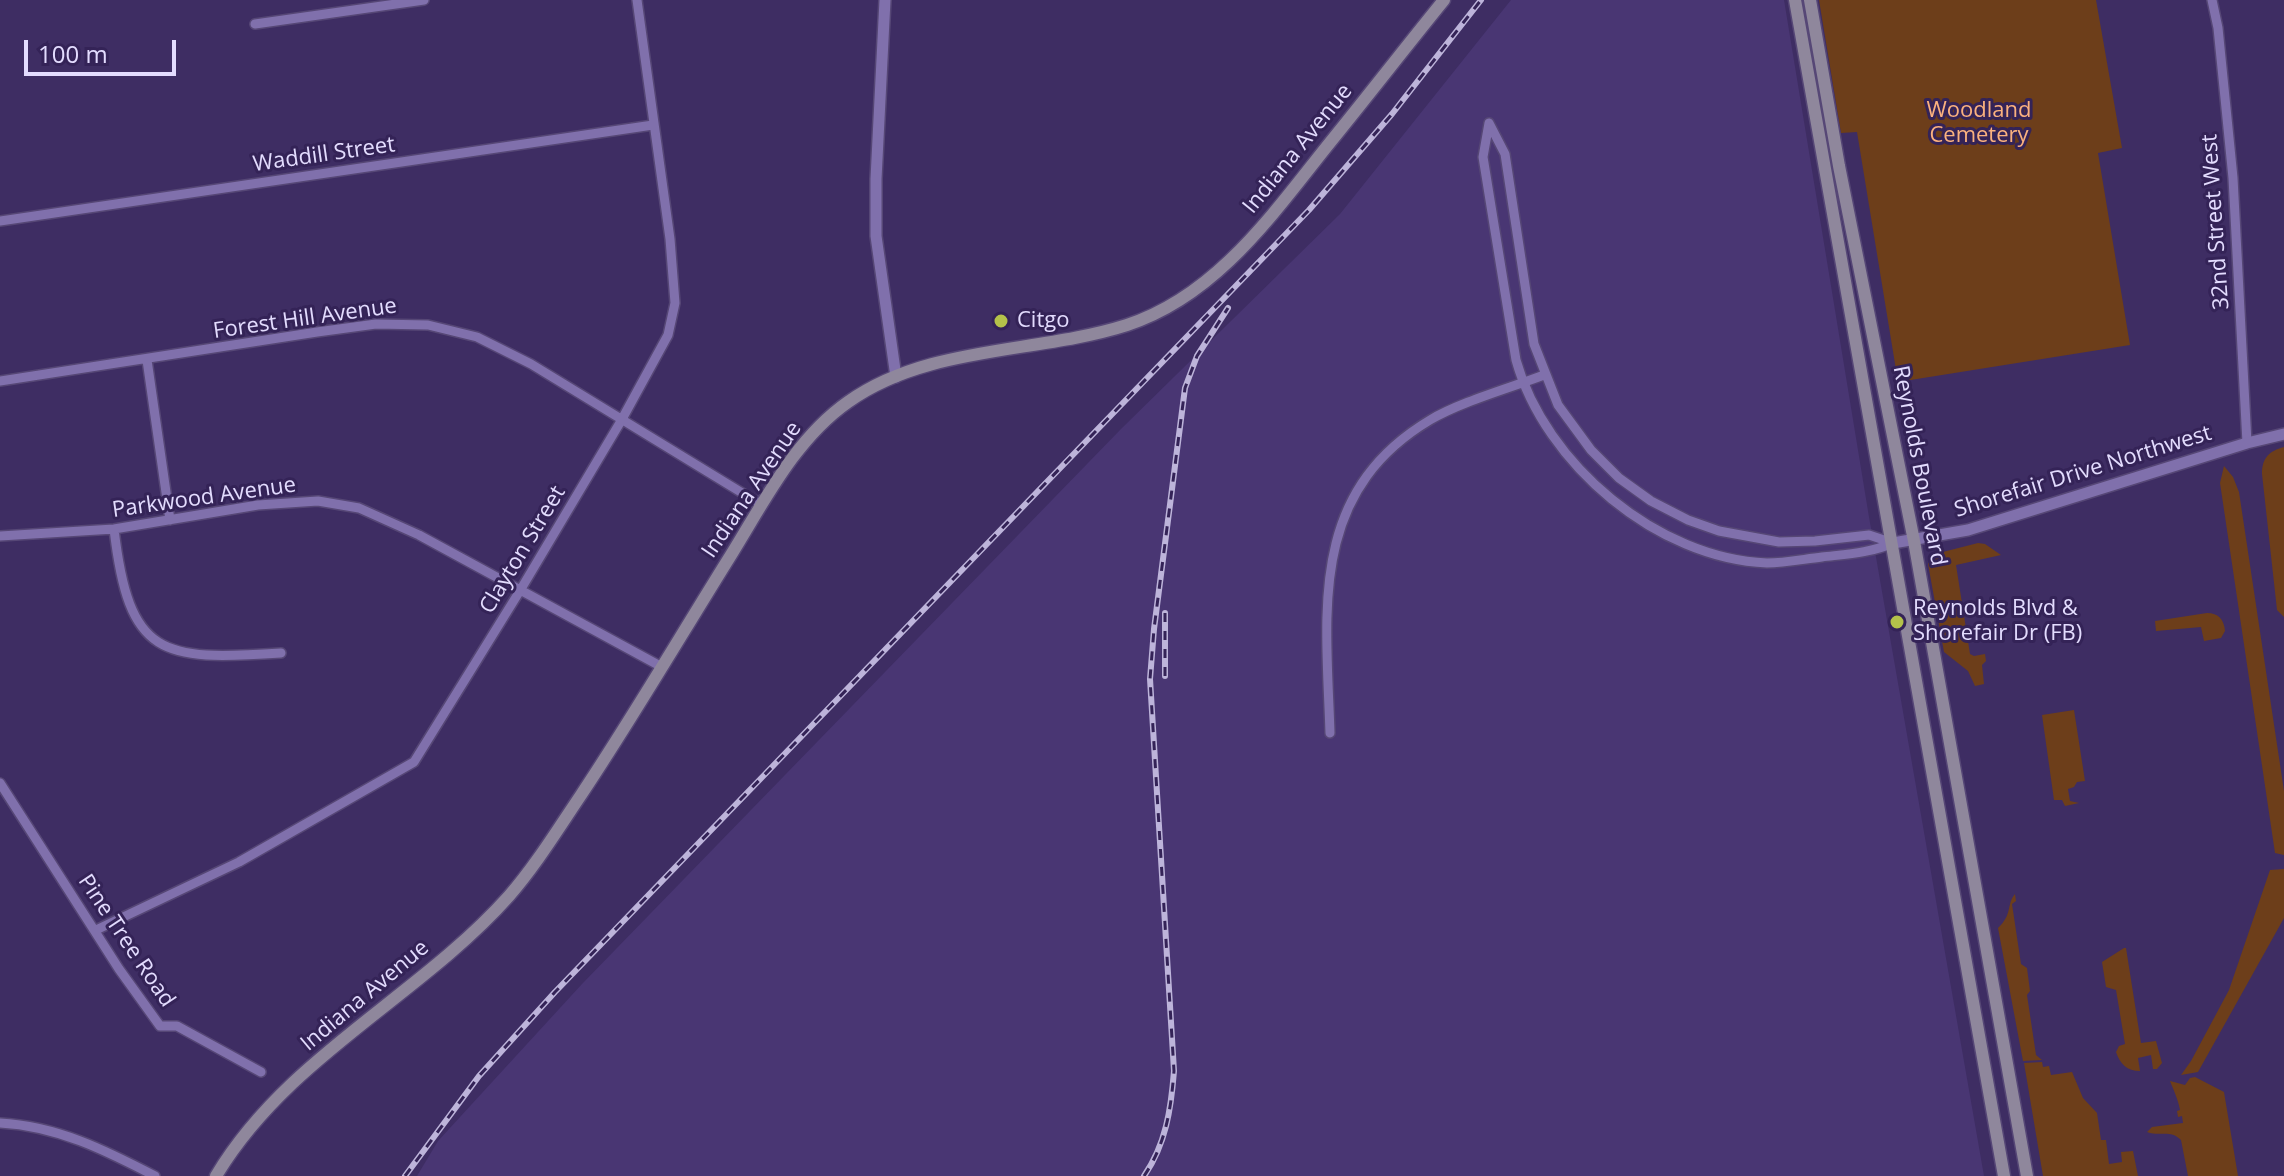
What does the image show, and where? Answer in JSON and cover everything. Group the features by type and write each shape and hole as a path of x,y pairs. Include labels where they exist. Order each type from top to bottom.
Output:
{"main road":[{"path":"1426,22 1438,0"},
{"name":"Indiana Avenue","path":"216,1176 242,1138 287,1088 472,933 509,896 599,769 808,436 849,401 896,377 946,360 1083,336 1131,324 1178,301 1224,268 1263,226 1444,0"},
{"name":"Reynolds Boulevard","path":"1795,0 2004,1176"},
{"name":"Reynolds Boulevard","path":"1810,0 1839,166 1914,541 2027,1176"}],"street":[{"path":"255,24 424,0"},
{"name":"Clayton Street","path":"96,930 239,862 414,762 621,421 668,335 675,303 670,239 637,0"},
{"path":"885,0 875,216 896,377"},
{"name":"32nd Street West","path":"2212,0 2218,28 2233,178 2247,443"},
{"name":"Shorefair Drive Northwest","path":"1893,543 1869,535 1779,542 1719,531 1688,520 1641,494 1619,478 1591,450 1565,417 1544,375 1534,344 1505,154 1489,123 1483,157 1516,360 1523,383 1561,448 1597,489 1623,509 1691,547 1767,563 1872,552 1893,543 1968,530 2284,434"},
{"name":"Waddill Street","path":"0,221 653,125"},
{"name":"Forest Hill Avenue","path":"0,381 376,324 428,325 455,330 499,347 762,505"},
{"path":"147,360 170,520"},
{"path":"1330,733 1328,579 1338,530 1354,498 1378,462 1409,434 1433,418 1544,375"},
{"name":"Parkwood Avenue","path":"0,536 114,529 295,501 341,504 381,516 662,667"},
{"path":"114,529 128,604 139,624 160,643 172,650 195,655 281,653"},
{"name":"Pine Tree Road","path":"0,783 119,969 160,1026 177,1026 261,1072"},
{"path":"0,1123 64,1134 155,1176"}],"shaded area":[{"path":"1511,0 1784,0 1869,517 1984,1176 417,1176 438,1141 582,984 1121,429 1340,214"}],"green space":[{"name":"Woodland Cemetery","path":"1819,0 2096,0 2122,148 2098,153 2130,345 1898,382 1857,132 1841,133"},
{"path":"2284,447 2284,617 2277,610 2262,474 2267,456"},
{"path":"2224,466 2239,492 2284,791 2284,855 2275,853 2220,483"},
{"path":"1978,543 2001,555 1956,565 1970,654 1985,654 1986,661 1982,665 1984,684 1975,686 1968,671 1944,652 1928,564 1935,554"},
{"path":"2207,613 2222,620 2225,631 2221,638 2204,641 2201,627 2156,631 2155,621"},
{"path":"2074,710 2085,781 2077,782 2068,789 2070,801 2079,803 2065,806 2062,800 2054,800 2042,715"},
{"path":"2284,869 2284,918 2198,1072 2181,1075 2229,990 2270,870"},
{"path":"2015,894 2016,901 2012,904 2021,964 2027,968 2030,991 2027,995 2036,1055 2042,1060 2023,1061 1998,928 2006,918"},
{"path":"2124,948 2141,1043 2156,1041 2162,1063 2157,1069 2153,1069 2151,1055 2138,1058 2140,1071 2131,1070 2116,1052 2119,1046 2125,1044 2116,990 2106,987 2102,962"},
{"path":"2042,1062 2043,1067 2049,1066 2051,1075 2072,1072 2083,1098 2097,1113 2101,1140 2106,1140 2109,1164 2122,1162 2121,1152 2133,1151 2138,1176 2043,1176 2024,1063"},
{"path":"2195,1077 2224,1092 2238,1176 2188,1176 2181,1140 2173,1135 2147,1132 2152,1127 2183,1123 2182,1116 2178,1117 2177,1111 2180,1110 2170,1081 2185,1085"}],"railway":[{"path":"405,1176 479,1076 555,992 1309,210 1392,114 1481,0"},
{"path":"1144,1176 1158,1151 1166,1126 1174,1071 1150,679 1154,629 1185,388 1197,356 1228,308"},
{"path":"1165,613 1165,676"}],"place":[{"name":"Citgo","path":"1001,321"},
{"name":"Reynolds Blvd & Shorefair Dr (FB)","path":"1897,622"}]}
